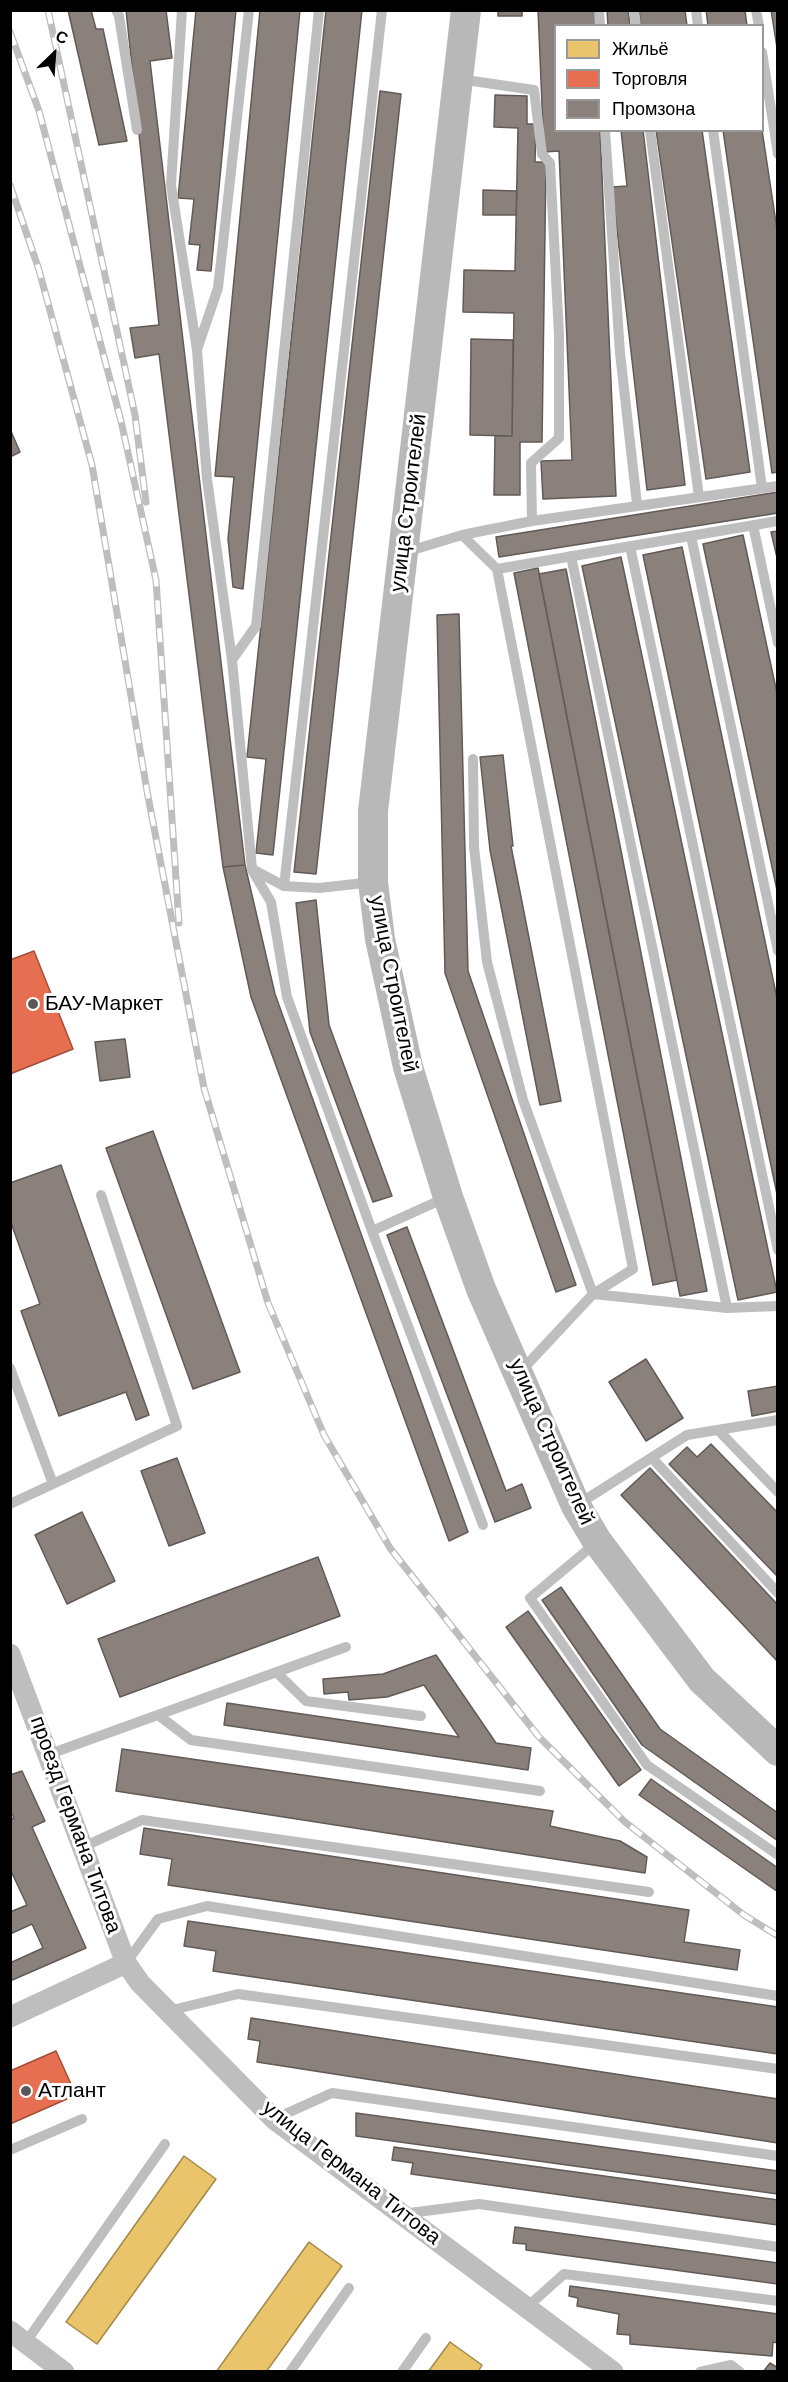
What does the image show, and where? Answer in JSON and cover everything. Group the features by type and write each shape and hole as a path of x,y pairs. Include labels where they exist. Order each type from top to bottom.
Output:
{"main road":[{"name":"улица Строителей","path":"466,10 373,810 373,882 380,939 408,1067 448,1197 481,1289 576,1506 597,1541 702,1680 777,1751"}],"street":[{"name":"проезд Германа Титова","path":"10,1654 22,1696 83,1847 126,1963"},
{"name":"улица Германа Титова","path":"126,1963 140,1983 274,2119 613,2372"},
{"path":"10,2017 126,1963"},
{"path":"18,2337 64,2372"}],"lane":[{"path":"116,10 119,16 137,130"},
{"path":"182,10 171,185 197,350 207,479 232,660 252,869 271,902 287,997 483,1525"},
{"path":"197,350 218,288 249,10"},
{"path":"232,660 256,626 319,10"},
{"path":"284,886 382,10"},
{"path":"764,66 777,154"},
{"path":"458,79 534,90 542,154 550,163 559,335 559,438 531,463 531,521"},
{"path":"605,132 620,354 637,504"},
{"path":"650,132 699,497"},
{"path":"713,132 762,488"},
{"path":"403,553 462,535 531,521 637,504 777,486"},
{"path":"497,568 777,521"},
{"path":"753,525 777,643"},
{"path":"462,535 497,568 633,1269 593,1294 519,1373"},
{"path":"691,536 777,951"},
{"path":"630,546 777,1250"},
{"path":"571,556 727,1308"},
{"path":"473,759 474,847 487,962 523,1100 593,1294"},
{"path":"252,869 284,886 319,888 373,882"},
{"path":"10,1504 177,1426 101,1195"},
{"path":"372,1231 448,1197"},
{"path":"593,1294 727,1308 777,1306"},
{"path":"10,1368 53,1484"},
{"path":"576,1506 687,1435 777,1420"},
{"path":"718,1430 777,1492"},
{"path":"652,1458 777,1593"},
{"path":"597,1541 530,1599 647,1765 777,1855"},
{"path":"47,1755 346,1647"},
{"path":"276,1672 306,1701 421,1716"},
{"path":"158,1715 191,1740 540,1791"},
{"path":"83,1847 142,1820 649,1892"},
{"path":"126,1963 159,1919 207,1906 777,1996"},
{"path":"168,2011 238,1994 777,2069"},
{"path":"274,2119 332,2093 777,2156"},
{"path":"10,2150 82,2119"},
{"path":"18,2337 165,2144"},
{"path":"401,2214 479,2204 777,2247"},
{"path":"527,2307 564,2274 777,2301"},
{"path":"290,2372 349,2288"},
{"path":"402,2372 426,2338"},
{"path":"700,2372 731,2365 740,2372"}],"building: Жильё":[{"path":"184,2156 216,2179 97,2344 66,2322"},
{"path":"309,2242 342,2266 266,2372 216,2372"},
{"path":"450,2342 482,2365 478,2372 428,2372"}],"building: Торговля":[{"name":"БАУ-Маркет","path":"34,951 73,1049 10,1074 10,960"},
{"path":"56,2051 76,2095 10,2124 10,2071"}],"building: Промзона":[{"path":"68,10 91,10 96,29 103,29 127,141 99,145"},
{"path":"126,10 166,10 172,58 150,61 245,865 223,867 159,354 135,358 130,328 159,325"},
{"path":"196,10 236,10 211,271 197,270 200,245 189,244 194,199 178,198"},
{"path":"260,10 300,10 243,589 233,587 228,539 234,477 215,476"},
{"path":"326,10 362,10 273,855 256,853 266,759 247,757"},
{"path":"498,10 522,10 522,16 498,16"},
{"path":"538,10 595,10 596,24 554,24 554,132 600,132 616,496 543,499 541,461 572,460 559,151 544,152"},
{"path":"607,10 628,10 630,24 608,24"},
{"path":"639,10 685,10 687,24 641,24"},
{"path":"706,10 745,10 747,24 708,24"},
{"path":"771,10 778,10 778,54"},
{"path":"380,91 401,94 316,874 294,872"},
{"path":"495,95 527,96 527,124 536,124 535,162 546,162 542,442 520,442 520,495 494,495 495,436 512,436 514,313 463,312 464,270 515,271 518,128 494,127"},
{"path":"621,132 643,132 685,485 647,490 612,187 627,186"},
{"path":"656,132 702,132 750,472 706,479"},
{"path":"723,132 762,132 778,236 778,472 772,473"},
{"path":"483,190 517,191 516,215 483,215"},
{"path":"471,339 513,340 512,436 470,435"},
{"path":"10,429 20,452 10,457"},
{"path":"778,492 778,513 499,557 496,537"},
{"path":"778,531 778,562 771,532"},
{"path":"743,535 778,698 778,895 703,544"},
{"path":"682,547 778,1003 778,1199 643,555"},
{"path":"621,557 777,1292 738,1300 582,566"},
{"path":"538,568 677,1280 653,1285 514,573"},
{"path":"566,569 707,1291 680,1296 539,574"},
{"path":"459,614 468,971 576,1285 556,1292 445,973 437,615"},
{"path":"503,755 513,846 511,846 561,1101 540,1105 490,850 480,757"},
{"path":"245,865 275,994 468,1532 449,1541 251,997 223,867"},
{"path":"316,900 329,1025 392,1196 373,1202 310,1032 296,903"},
{"path":"125,1039 130,1077 100,1081 95,1042"},
{"path":"153,1131 240,1372 193,1389 106,1148"},
{"path":"61,1165 149,1415 136,1420 126,1392 59,1416 21,1311 40,1304 10,1220 10,1183"},
{"path":"407,1227 506,1491 522,1484 531,1508 495,1522 387,1235"},
{"path":"646,1359 683,1418 646,1441 609,1382"},
{"path":"778,1386 778,1411 752,1416 748,1391"},
{"path":"711,1444 778,1513 778,1577 669,1464 687,1447 697,1457"},
{"path":"177,1458 205,1533 169,1546 141,1471"},
{"path":"650,1468 778,1605 778,1662 621,1495"},
{"path":"82,1512 115,1581 67,1604 35,1535"},
{"path":"318,1557 340,1616 120,1697 98,1639"},
{"path":"561,1587 660,1729 778,1813 778,1841 642,1745 542,1600"},
{"path":"528,1611 641,1770 619,1786 506,1627"},
{"path":"436,1655 496,1743 531,1748 528,1770 224,1725 227,1703 459,1737 424,1685 387,1697 349,1700 348,1692 324,1694 323,1679 383,1674"},
{"path":"122,1749 553,1811 550,1826 620,1841 647,1857 645,1873 116,1791"},
{"path":"22,1771 45,1821 32,1827 86,1948 10,1981 10,1963 43,1948 32,1924 10,1934 10,1912 27,1905 10,1869 10,1820 14,1818 10,1811 10,1775"},
{"path":"651,1779 778,1868 778,1892 639,1795"},
{"path":"144,1828 689,1910 684,1942 740,1950 737,1970 168,1885 172,1859 140,1854"},
{"path":"188,1921 778,2007 778,2054 213,1971 216,1951 184,1946"},
{"path":"251,2018 778,2099 778,2143 257,2062 260,2041 248,2039"},
{"path":"356,2113 778,2171 778,2194 356,2136"},
{"path":"394,2147 778,2200 778,2225 411,2174 413,2163 392,2160"},
{"path":"515,2227 778,2263 778,2284 526,2250 526,2244 513,2243"},
{"path":"570,2286 778,2314 778,2343 773,2342 772,2356 630,2344 630,2335 617,2334 619,2314 577,2306 578,2298 569,2296"},
{"path":"770,2363 778,2368 778,2372 763,2372"}],"railway":[{"path":"48,10 135,415 146,502"},
{"path":"10,32 39,111 121,421 156,580 179,923"},
{"path":"10,185 39,270 92,465 147,791 204,1088 268,1303 324,1435 390,1548 539,1737 625,1822 744,1915 778,1936"}],"place":[{"name":"БАУ-Маркет","path":"33,1004"},
{"name":"Атлант","path":"26,2091"}]}
